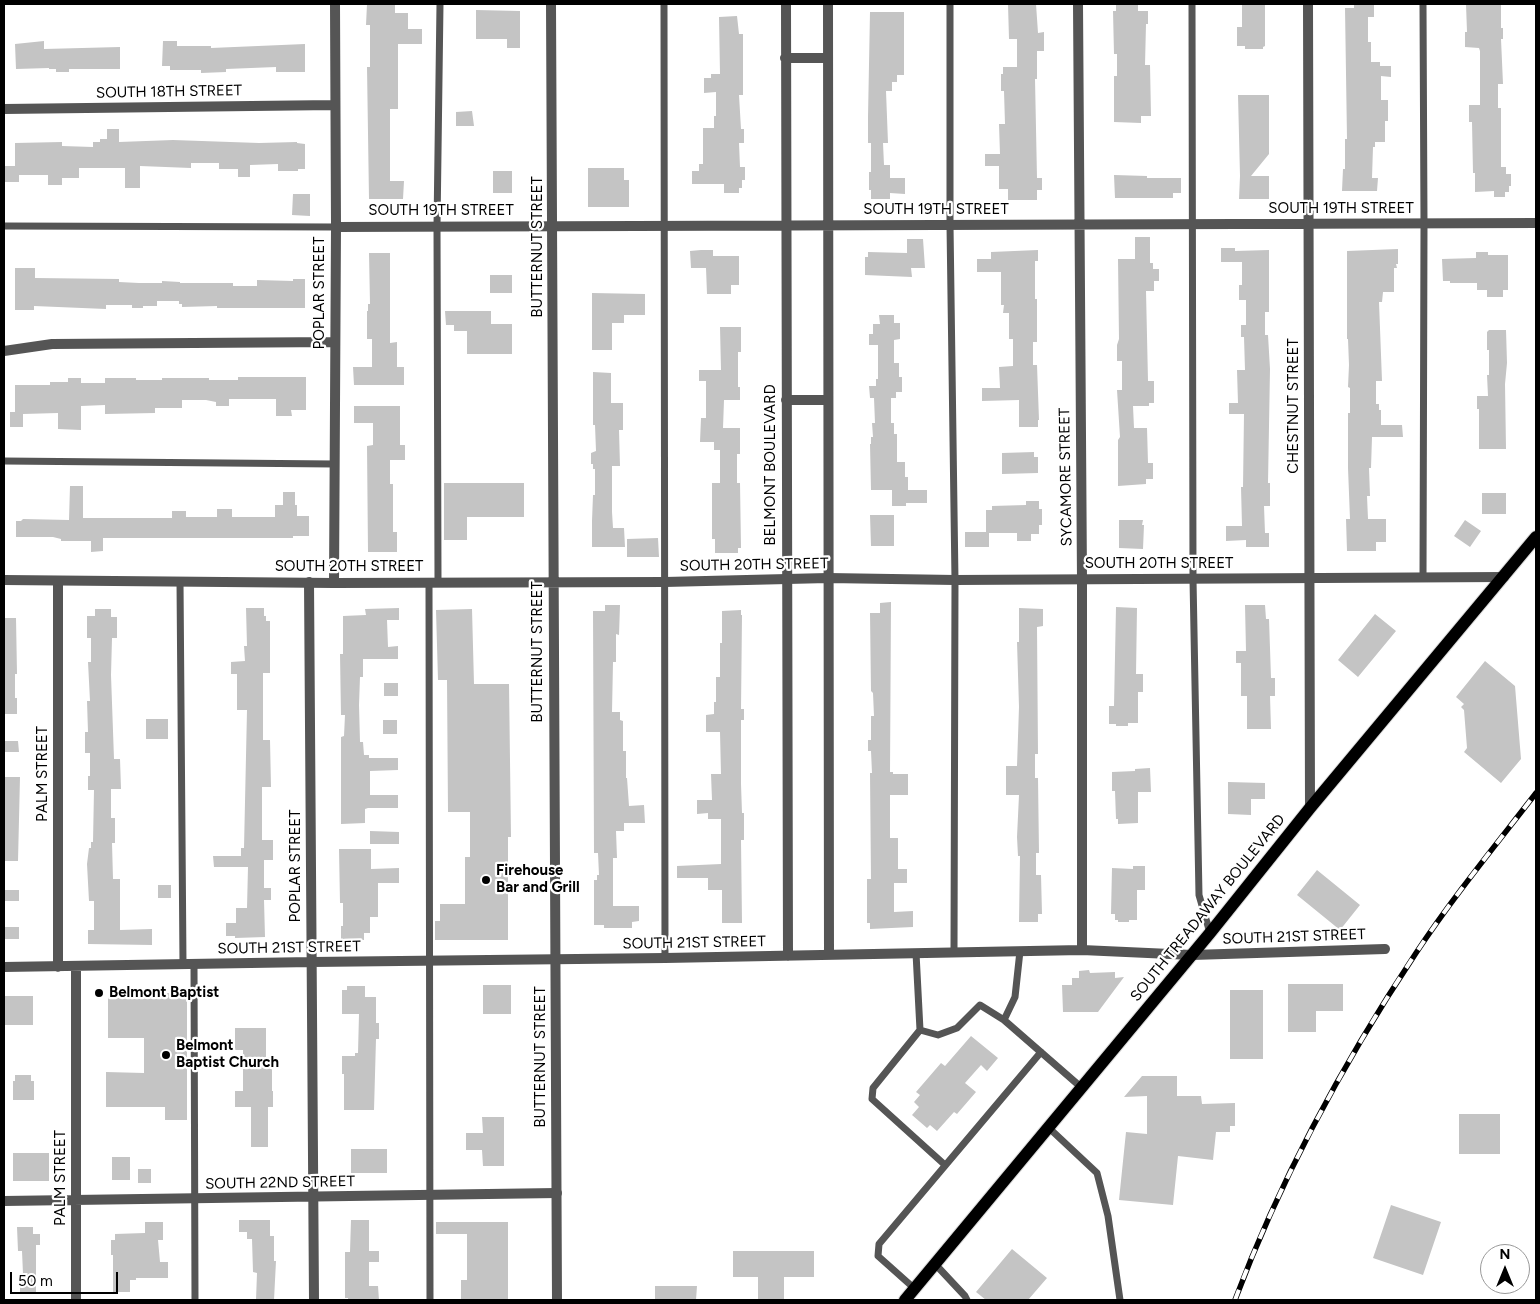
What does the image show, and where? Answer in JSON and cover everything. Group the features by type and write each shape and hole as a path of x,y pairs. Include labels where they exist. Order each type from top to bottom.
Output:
{"main road":[{"name":"SOUTH TREADAWAY BOULEVARD","path":"905,1300 936,1265 1192,955 1310,808 1536,537"}],"street":[{"name":"POPLAR STREET","path":"334,583 335,4"},
{"name":"BUTTERNUT STREET","path":"551,4 557,1300"},
{"name":"BELMONT BOULEVARD","path":"786,4 788,956"},
{"path":"828,4 829,955"},
{"name":"SYCAMORE STREET","path":"1078,4 1078,225 1082,580 1082,950"},
{"name":"CHESTNUT STREET","path":"1308,4 1310,808"},
{"path":"785,58 828,58"},
{"name":"SOUTH 18TH STREET","path":"4,109 334,105"},
{"name":"SOUTH 19TH STREET","path":"336,227 1536,223"},
{"path":"4,351 52,344 335,342"},
{"path":"786,400 828,400"},
{"name":"SOUTH 20TH STREET","path":"4,580 334,583 665,582 828,578 1082,580 1504,577"},
{"name":"PALM STREET","path":"58,581 58,967"},
{"name":"POPLAR STREET","path":"309,582 314,1300"},
{"name":"SOUTH 21ST STREET","path":"4,967 555,960 1082,950 1192,955 1385,949"},
{"name":"PALM STREET","path":"76,967 76,1300"},
{"name":"SOUTH 22ND STREET","path":"4,1201 557,1193"}],"lane":[{"path":"430,1300 430,961 440,4"},
{"path":"664,4 666,958"},
{"path":"950,4 950,225 955,580 954,952"},
{"path":"1192,4 1193,579 1199,895 1210,933"},
{"path":"1423,4 1423,578"},
{"path":"4,226 336,227"},
{"path":"4,461 334,464"},
{"path":"180,581 183,964"},
{"path":"1004,1020 1015,998 1020,951"},
{"path":"916,953 920,1030 873,1088 872,1099 945,1165"},
{"path":"194,964 195,1300"},
{"path":"920,1030 938,1036 957,1028 980,1005 1004,1020 1082,1088"},
{"path":"915,1289 878,1256 879,1244 1041,1052"},
{"path":"1049,1128 1097,1173 1108,1216 1120,1300"},
{"path":"936,1265 966,1296 966,1300"}],"building":[{"path":"367,4 395,4 395,13 408,13 408,29 422,29 422,44 398,44 398,109 390,109 390,181 404,181 403,199 369,199 367,67 370,67 370,25 366,25"},
{"path":"1008,4 1036,4 1038,33 1044,32 1044,51 1037,51 1037,79 1035,79 1037,178 1042,178 1042,190 1037,190 1037,200 1008,200 1008,189 999,189 999,166 985,166 985,154 1000,154 999,124 1005,124 1004,91 1001,91 1003,67 1017,67 1017,39 1009,39"},
{"path":"1116,4 1138,4 1138,11 1148,11 1145,65 1150,65 1151,116 1141,116 1141,123 1114,122 1114,76 1117,76 1117,54 1114,54 1113,11 1116,11"},
{"path":"1242,4 1265,4 1265,46 1263,49 1245,49 1245,46 1237,46 1237,27 1242,27"},
{"path":"1354,4 1374,4 1374,17 1368,17 1368,42 1371,42 1371,62 1380,62 1380,66 1391,66 1391,77 1381,76 1381,100 1388,100 1385,142 1375,142 1375,147 1373,147 1372,178 1378,178 1377,191 1342,191 1343,169 1345,169 1345,139 1347,139 1345,8 1354,8"},
{"path":"1466,4 1501,4 1503,84 1498,84 1498,108 1501,108 1501,167 1506,167 1506,174 1511,174 1511,186 1509,186 1509,192 1505,192 1505,197 1494,197 1494,191 1475,192 1472,122 1469,122 1469,105 1480,105 1480,51 1479,48 1465,47 1465,32 1467,32"},
{"path":"476,10 520,11 520,48 507,48 507,39 476,39"},
{"path":"870,12 904,12 904,75 897,75 897,82 892,82 892,91 886,91 888,143 883,143 884,165 890,165 890,178 905,178 905,194 890,193 890,199 871,199 871,190 869,190 869,172 871,172 871,143 868,143"},
{"path":"737,16 739,34 743,34 743,95 739,95 741,129 744,129 744,143 739,143 740,167 745,167 745,180 742,180 742,188 739,188 739,193 724,193 724,184 692,184 692,171 699,171 699,164 703,164 703,128 714,128 716,92 704,93 704,78 711,78 711,74 720,74 719,17"},
{"path":"44,41 44,49 120,47 120,69 69,69 69,72 56,72 56,69 49,68 16,69 15,44"},
{"path":"163,41 177,41 177,46 211,46 211,48 305,44 305,72 276,72 276,67 226,69 226,72 201,73 201,70 170,70 170,66 162,66"},
{"path":"1238,95 1269,95 1269,154 1251,176 1269,176 1269,199 1239,199"},
{"path":"472,111 474,126 456,126 456,112"},
{"path":"107,129 119,129 119,142 173,140 259,143 297,142 305,144 305,169 278,171 278,164 250,165 250,177 238,177 238,169 219,169 219,163 191,163 191,168 140,166 140,188 125,188 125,168 79,168 79,178 62,178 62,185 48,185 48,175 19,175 19,182 5,182 5,166 15,166 15,143 62,142 62,146 93,147 93,142 107,139"},
{"path":"588,168 624,168 624,180 629,180 629,207 588,207"},
{"path":"493,171 512,171 512,193 493,193"},
{"path":"1114,175 1147,176 1147,178 1181,178 1181,193 1173,193 1173,198 1115,198"},
{"path":"293,194 310,194 310,216 292,215"},
{"path":"1135,237 1150,237 1150,263 1153,263 1153,269 1159,269 1159,281 1154,281 1154,291 1146,291 1148,381 1154,381 1154,403 1149,403 1149,406 1133,406 1134,428 1147,428 1148,463 1153,463 1153,479 1146,479 1146,484 1118,486 1118,440 1120,437 1117,390 1122,390 1122,361 1117,361 1119,339 1118,259 1135,259"},
{"path":"907,239 923,239 925,268 911,268 912,277 865,275 865,257 868,257 868,252 907,253"},
{"path":"1221,248 1235,248 1235,251 1269,250 1269,312 1265,312 1265,335 1268,335 1270,369 1268,483 1270,483 1270,506 1264,506 1265,533 1269,533 1269,547 1246,547 1246,540 1226,541 1226,526 1242,526 1241,487 1243,487 1244,414 1229,414 1229,403 1238,403 1237,370 1245,370 1244,337 1241,337 1241,325 1246,325 1246,300 1239,300 1239,285 1242,285 1242,262 1221,262"},
{"path":"1398,249 1398,264 1396,264 1397,268 1394,268 1394,292 1383,292 1382,302 1379,302 1382,381 1376,381 1376,404 1379,404 1379,410 1381,410 1381,425 1402,425 1403,437 1372,437 1371,468 1369,468 1370,496 1367,496 1368,519 1386,519 1386,542 1376,542 1376,551 1347,551 1346,519 1350,519 1348,413 1350,413 1350,388 1348,387 1347,251"},
{"path":"713,250 713,256 739,256 739,285 731,285 731,294 707,294 706,268 691,268 690,251"},
{"path":"1038,250 1038,261 1035,261 1037,342 1033,342 1033,365 1037,365 1039,420 1038,427 1019,427 1019,400 982,401 982,388 1000,388 999,367 1013,366 1013,339 1009,339 1009,313 1003,313 1004,305 1001,305 1001,272 977,272 977,259 991,259 991,252"},
{"path":"1476,252 1488,252 1488,255 1508,255 1508,290 1503,290 1503,297 1487,297 1487,290 1477,290 1477,283 1450,283 1450,281 1443,281 1442,259 1476,258"},
{"path":"369,253 390,253 390,343 397,342 397,367 404,367 404,385 354,385 353,367 372,367 372,339 367,339 367,311 368,304 370,304"},
{"path":"15,268 35,268 35,278 119,279 119,282 139,283 162,283 162,281 233,283 233,286 257,286 257,280 293,281 293,279 305,279 305,308 182,307 179,301 157,301 157,306 143,306 143,308 132,308 132,305 106,305 106,309 34,306 34,310 15,310"},
{"path":"490,275 512,275 512,293 490,293"},
{"path":"592,293 645,294 645,315 624,315 624,323 612,323 612,350 592,350"},
{"path":"445,311 491,311 491,324 512,324 512,354 467,354 467,331 454,331 454,325 446,325"},
{"path":"879,315 894,315 894,323 900,323 900,339 894,340 894,363 899,363 899,377 902,377 902,392 896,392 896,398 891,398 891,423 894,423 894,434 897,434 897,462 905,462 905,477 908,477 908,490 927,490 927,503 906,503 906,506 892,506 892,490 871,490 870,444 871,437 873,437 872,423 875,423 874,398 870,398 869,386 876,386 876,379 878,379 878,345 869,345 869,334 873,334 873,324 880,324"},
{"path":"720,327 741,327 741,352 738,352 740,400 724,400 723,428 740,428 740,454 737,454 737,483 740,483 741,548 738,548 738,553 715,553 715,539 712,539 712,483 720,483 720,450 714,450 714,442 700,442 701,418 706,418 706,381 699,381 699,370 721,370"},
{"path":"1489,330 1506,330 1506,449 1479,449 1479,409 1477,409 1477,396 1488,396 1489,350 1487,350 1487,332"},
{"path":"593,372 611,373 611,403 623,403 623,430 619,430 620,466 612,466 612,512 613,528 624,528 625,547 592,547 595,469 593,469 593,464 591,464 591,453 596,451 595,425 593,425"},
{"path":"238,377 306,377 306,410 291,410 292,416 276,416 276,399 229,399 229,406 216,406 216,402 206,400 182,400 182,408 155,408 155,413 105,414 105,405 81,406 81,430 58,429 58,413 23,414 23,427 10,427 10,412 15,412 15,385 50,385 50,382 68,382 68,378 81,378 81,383 105,383 105,378 162,380 162,378 209,378 209,380 238,380"},
{"path":"354,406 400,406 400,445 405,445 405,460 390,460 390,484 393,484 393,532 397,532 397,552 368,552 367,446 373,445 373,423 354,423"},
{"path":"1034,452 1034,457 1038,457 1038,473 1002,474 1002,453"},
{"path":"444,483 524,483 524,517 467,517 467,540 444,540"},
{"path":"70,486 83,486 83,518 172,518 172,511 186,511 186,517 217,517 217,509 232,509 232,517 275,517 275,505 283,505 283,492 295,492 297,516 309,516 309,536 293,536 293,538 103,538 103,551 91,552 91,541 61,541 61,539 53,537 16,537 16,521 23,519 69,520"},
{"path":"1482,493 1506,493 1506,514 1482,514"},
{"path":"1026,501 1039,501 1039,509 1042,509 1042,525 1039,525 1039,534 1031,534 1031,541 1017,541 1017,533 989,533 989,547 965,547 965,532 986,532 986,510 992,510 992,506 1026,505"},
{"path":"870,515 894,515 894,546 871,546"},
{"path":"1119,520 1143,520 1143,549 1119,548"},
{"path":"1465,520 1481,531 1470,547 1454,536"},
{"path":"658,538 659,557 627,557 627,539"},
{"path":"891,602 890,772 893,772 893,774 908,774 908,795 890,795 890,838 898,838 898,869 907,869 907,883 894,883 894,912 913,911 913,927 870,929 870,923 867,923 867,879 871,879 870,773 872,773 871,751 868,751 868,740 871,740 871,716 874,716 873,693 871,691 870,613 880,613 880,603"},
{"path":"605,605 620,605 619,635 616,634 616,662 613,662 612,712 620,712 620,720 623,721 623,751 626,751 629,806 644,805 645,823 624,823 624,831 616,831 617,858 613,858 613,906 639,906 639,921 632,922 632,928 604,928 604,925 594,925 594,880 597,880 597,875 599,875 598,853 594,853 593,611 605,611"},
{"path":"1245,605 1265,605 1266,619 1269,619 1271,678 1275,678 1275,696 1270,696 1271,729 1247,729 1247,696 1241,696 1241,663 1236,663 1236,651 1246,651"},
{"path":"1116,607 1137,608 1136,674 1143,674 1143,692 1138,692 1138,723 1128,723 1128,726 1109,724 1109,706 1114,706"},
{"path":"246,608 264,608 266,621 270,621 270,673 263,673 263,740 270,740 271,787 262,787 262,840 273,840 273,860 264,860 264,888 271,888 271,900 264,900 265,937 235,938 235,936 226,936 226,923 236,923 236,908 247,908 248,867 214,867 213,856 241,856 241,848 244,848 247,710 237,710 237,674 231,674 231,662 245,661 244,646 247,646"},
{"path":"399,608 399,620 387,620 388,647 398,646 398,659 363,659 363,677 360,677 359,705 360,742 363,742 364,755 369,755 369,758 398,758 398,770 370,771 370,795 398,795 398,808 368,808 365,809 365,823 341,824 341,737 344,736 345,715 341,715 340,654 343,654 343,616 366,615 365,609"},
{"path":"1019,608 1043,609 1043,626 1037,627 1038,754 1035,754 1035,778 1038,778 1039,853 1036,853 1036,875 1041,875 1042,914 1038,914 1038,922 1019,922 1020,856 1018,856 1017,837 1019,795 1006,795 1006,766 1017,766 1019,707 1017,642 1019,642"},
{"path":"95,609 111,609 111,617 117,617 117,638 112,638 111,675 114,759 120,759 121,789 111,789 111,818 115,818 115,843 112,843 113,879 120,879 120,930 152,929 152,945 88,944 88,930 94,930 94,901 89,901 87,864 89,848 91,848 91,842 93,842 94,790 88,790 90,753 85,753 85,732 88,732 87,701 90,701 88,662 91,662 91,638 87,638 87,616 95,616"},
{"path":"472,609 474,684 509,684 511,837 508,837 508,940 435,940 435,921 440,921 440,904 465,904 465,857 470,857 470,812 448,812 447,680 438,680 436,610"},
{"path":"741,610 741,709 744,709 744,720 741,720 741,784 742,813 744,813 744,840 741,840 742,923 722,923 722,890 708,890 708,878 677,878 677,866 721,864 721,819 708,819 708,813 697,814 697,800 712,800 711,774 721,774 720,732 706,732 706,715 714,714 716,677 720,677 722,611"},
{"path":"1375,614 1396,631 1358,677 1338,660"},
{"path":"4,618 16,618 17,674 15,674 15,698 17,698 17,714 4,714"},
{"path":"1485,661 1515,686 1521,759 1501,783 1464,752 1467,748 1464,710 1461,707 1464,704 1456,697"},
{"path":"384,683 398,683 398,696 384,696"},
{"path":"146,719 168,719 168,739 146,739"},
{"path":"383,720 397,720 397,734 383,734"},
{"path":"4,741 18,741 19,752 4,752"},
{"path":"1150,768 1151,792 1138,792 1138,823 1118,824 1118,819 1116,819 1115,791 1112,791 1112,772"},
{"path":"4,777 20,777 18,861 4,861"},
{"path":"1228,782 1265,783 1265,799 1251,799 1251,815 1228,814"},
{"path":"370,831 399,832 399,844 370,844"},
{"path":"339,849 371,849 371,869 399,868 399,883 378,883 378,917 370,917 370,933 364,933 364,940 341,940 343,903 340,903"},
{"path":"1133,866 1145,866 1145,890 1137,890 1137,920 1118,922 1118,920 1115,920 1115,914 1111,914 1112,868 1133,869"},
{"path":"1317,870 1360,905 1340,930 1297,895"},
{"path":"158,885 171,885 171,898 158,898"},
{"path":"4,890 19,890 19,901 4,901"},
{"path":"4,927 19,927 19,939 4,939"},
{"path":"1089,970 1090,973 1115,972 1115,978 1124,977 1098,1012 1063,1012 1062,985 1072,985 1072,978 1079,978 1079,971"},
{"path":"1288,984 1343,984 1343,1011 1316,1011 1316,1032 1288,1032"},
{"path":"483,985 511,985 511,1014 483,1014"},
{"path":"347,986 365,986 365,997 376,997 376,1023 379,1023 379,1039 376,1039 374,1110 344,1110 342,1056 355,1056 355,1053 358,1053 359,1014 342,1014 342,990 347,990"},
{"path":"1230,990 1263,990 1263,1059 1230,1059"},
{"name":"Belmont Baptist Church","path":"108,993 187,993 187,1120 165,1120 165,1107 106,1107 106,1072 144,1073 144,1038 108,1038"},
{"path":"4,996 33,996 33,1025 4,1025"},
{"path":"235,1028 266,1028 266,1057 272,1057 273,1091 273,1107 268,1107 268,1147 251,1147 251,1107 235,1107 235,1091 243,1091 243,1050 235,1050"},
{"path":"971,1036 998,1058 987,1071 981,1065 965,1083 976,1092 957,1114 954,1112 937,1131 930,1125 927,1128 912,1115 919,1107 914,1102 920,1095 916,1092 941,1063 945,1066"},
{"path":"15,1075 31,1075 31,1081 34,1081 34,1100 13,1100 13,1081 15,1081"},
{"path":"1142,1076 1177,1076 1177,1096 1201,1096 1202,1104 1235,1103 1235,1126 1230,1126 1230,1132 1216,1132 1213,1160 1178,1156 1173,1205 1119,1200 1126,1132 1147,1134 1147,1096 1124,1097"},
{"path":"1459,1114 1500,1114 1500,1154 1459,1154"},
{"path":"482,1117 504,1117 504,1166 483,1166 482,1150 466,1150 466,1133 483,1133"},
{"path":"351,1149 387,1149 387,1173 351,1173"},
{"path":"13,1153 49,1153 49,1181 13,1181"},
{"path":"112,1157 130,1157 130,1180 112,1180"},
{"path":"138,1169 151,1169 151,1183 138,1183"},
{"path":"1391,1205 1441,1222 1423,1275 1373,1258"},
{"path":"239,1220 270,1220 270,1236 274,1236 274,1261 276,1261 274,1300 256,1300 257,1273 253,1272 252,1239 247,1239 247,1232 239,1232"},
{"path":"351,1220 369,1220 369,1251 379,1251 379,1262 369,1262 369,1286 378,1286 379,1300 348,1300 348,1298 345,1298 345,1252 350,1252"},
{"path":"145,1222 163,1222 163,1240 158,1240 160,1262 168,1262 168,1278 136,1278 136,1280 130,1280 130,1292 113,1292 111,1240 115,1240 115,1234 145,1233"},
{"path":"436,1222 508,1222 508,1300 461,1300 461,1280 467,1280 467,1234 436,1234"},
{"path":"17,1227 33,1227 33,1234 40,1234 40,1245 36,1245 36,1293 20,1293 20,1275 23,1274 22,1251 18,1251"},
{"path":"1012,1249 1047,1278 1028,1300 986,1300 976,1292"},
{"path":"733,1251 814,1251 814,1277 784,1277 784,1300 758,1300 758,1277 733,1277"},
{"path":"655,1286 697,1286 696,1300 655,1300"}],"railway":[{"path":"1235,1300 1272,1210 1293,1166 1364,1035 1430,932 1536,793"}],"place":[{"name":"Firehouse Bar and Grill","path":"486,880"},
{"name":"Belmont Baptist","path":"99,993"},
{"name":"Belmont Baptist Church","path":"166,1055"}]}
